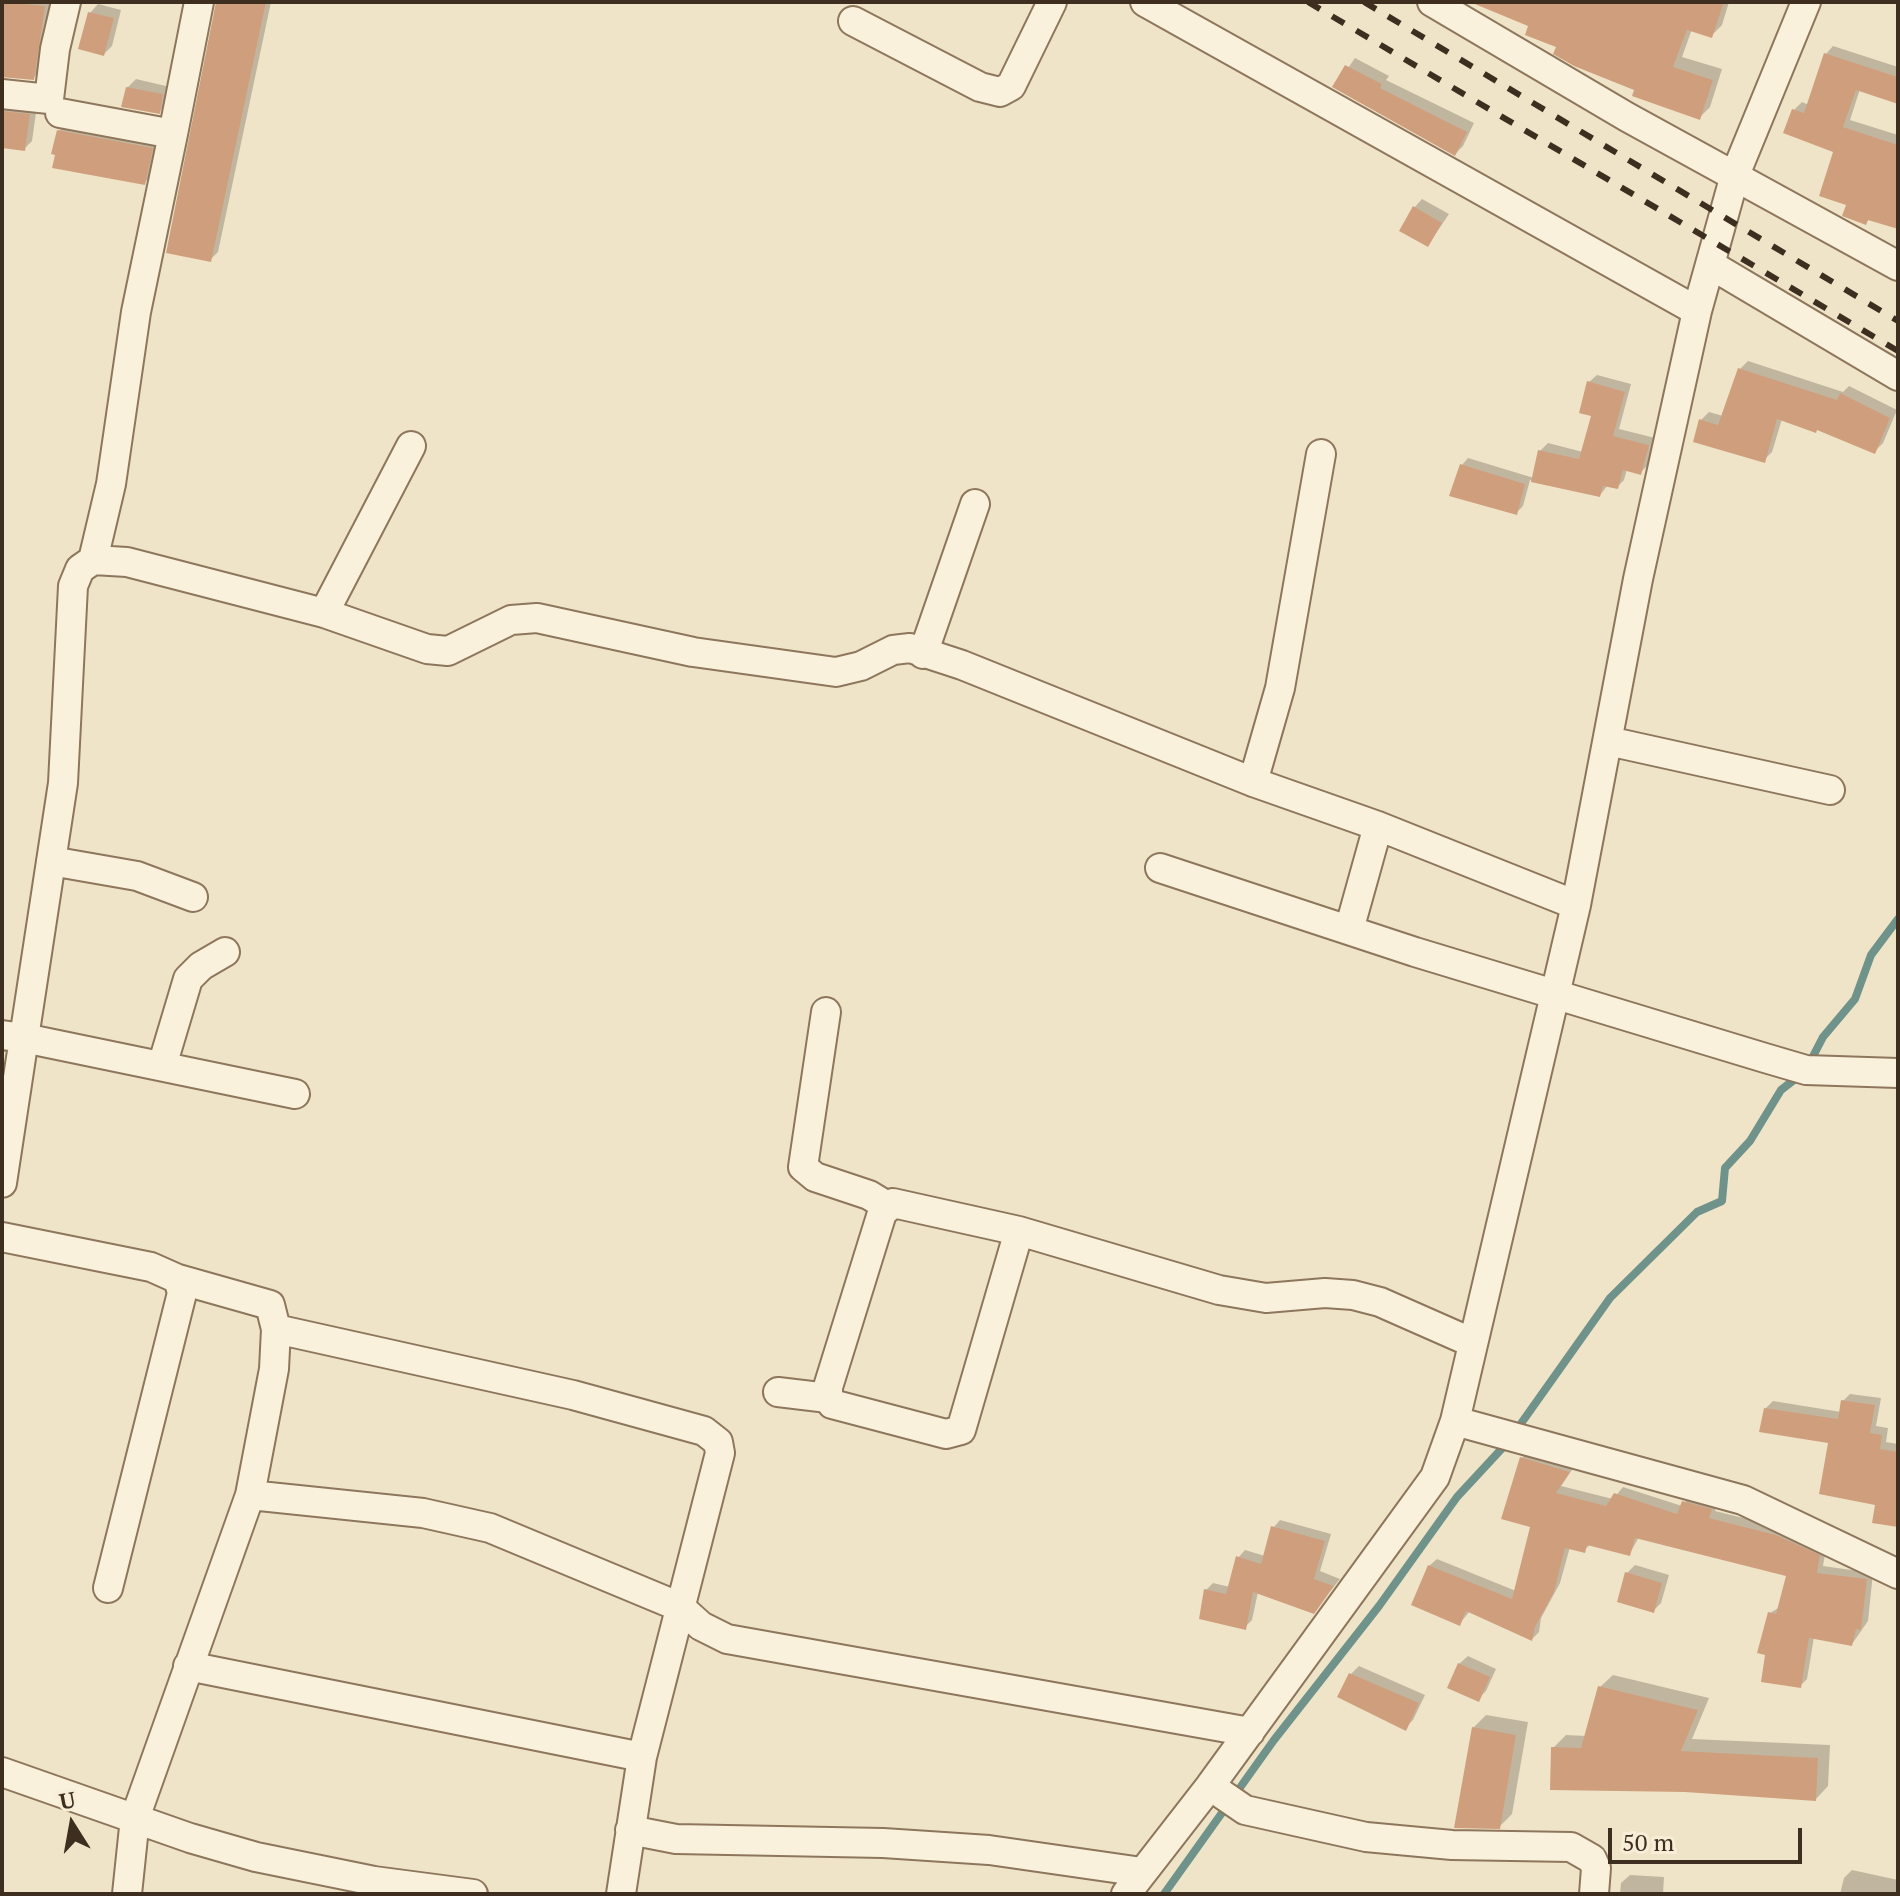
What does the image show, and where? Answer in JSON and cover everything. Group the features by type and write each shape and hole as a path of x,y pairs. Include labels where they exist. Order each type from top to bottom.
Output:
{"street":[{"path":"2,94 49,99 55,49 66,2"},
{"path":"93,560 111,484 136,312 199,2"},
{"path":"853,21 980,87 1000,92 1011,86 1052,2"},
{"path":"1145,2 1697,311"},
{"path":"1432,2 1627,117 1898,266"},
{"path":"630,1830 676,1839 883,1843 989,1850 1134,1883 1215,1789 1250,1732 1435,1477 1455,1421 1576,905 1641,564 1697,311 1735,175 1806,2"},
{"path":"60,113 173,134"},
{"path":"1711,265 1898,376"},
{"path":"324,613 411,446"},
{"path":"1253,782 1280,688 1321,454"},
{"path":"923,654 975,504"},
{"path":"2,1183 13,1037 51,861 63,783 73,586 80,569 93,560 127,562 324,613 427,649 448,651 511,620 537,618 693,652 822,671 849,670 893,650 910,648 1253,782 1378,826 1576,905"},
{"path":"1608,741 1830,790"},
{"path":"1349,930 1378,826"},
{"path":"51,861 137,876 193,897"},
{"path":"1160,868 1349,930 1806,1070 1898,1073"},
{"path":"162,1066 188,979 201,966 225,952"},
{"path":"826,1012 803,1167 815,1177 869,1195 887,1206 904,1204 1019,1231 1219,1290 1266,1298 1325,1293 1353,1295 1380,1302 1473,1343"},
{"path":"13,1037 295,1094"},
{"path":"828,1398 882,1213 887,1206"},
{"path":"778,1392 828,1398 832,1404 946,1434 961,1430 1019,1231"},
{"path":"2,1237 151,1267 178,1279 270,1305 276,1329 274,1369 250,1495 135,1818 127,1894"},
{"path":"108,1588 182,1293 178,1279"},
{"path":"276,1329 573,1395 704,1431 718,1442 720,1453 642,1757 621,1894"},
{"path":"1455,1421 1743,1500 1898,1574"},
{"path":"250,1495 423,1513 490,1528 680,1607 701,1626 727,1639 1250,1732"},
{"path":"188,1666 642,1757"},
{"path":"2,1772 256,1857 374,1881 473,1894"},
{"path":"1215,1789 1245,1810 1366,1837 1452,1845 1571,1847 1592,1859 1596,1868 1594,1894"}],"building":[{"path":"2,2 45,6 34,80 2,77"},
{"path":"216,2 266,2 211,262 166,253"},
{"path":"1470,2 1724,2 1712,38 1687,30 1673,67 1713,80 1700,120 1632,96 1634,90 1574,66 1553,54 1556,47 1525,35 1528,26"},
{"path":"88,12 114,18 104,56 78,49"},
{"path":"1824,53 1898,77 1898,104 1856,90 1843,127 1898,145 1898,229 1868,220 1866,225 1842,216 1846,205 1819,196 1833,152 1783,133 1792,109 1804,113"},
{"path":"1345,65 1382,84 1380,88 1467,132 1455,156 1332,87"},
{"path":"126,87 163,94 160,114 121,107"},
{"path":"2,111 30,114 25,151 2,148"},
{"path":"57,130 153,148 145,185 52,168 55,155 51,154"},
{"path":"1413,206 1442,223 1428,247 1399,231"},
{"path":"1738,368 1837,400 1840,393 1890,418 1875,454 1817,430 1816,433 1777,419 1765,463 1693,442 1699,419 1718,425"},
{"path":"1587,381 1625,392 1613,436 1649,445 1641,475 1623,470 1618,489 1603,486 1600,497 1531,482 1538,450 1579,459 1591,416 1579,413"},
{"path":"1460,464 1525,484 1517,515 1449,496"},
{"path":"1841,1400 1875,1405 1870,1433 1882,1435 1880,1449 1898,1452 1898,1527 1872,1523 1875,1505 1819,1494 1828,1443 1759,1432 1764,1408 1838,1419"},
{"path":"1520,1457 1570,1472 1556,1493 1606,1506 1614,1493 1677,1514 1682,1501 1712,1509 1709,1518 1776,1535 1820,1555 1817,1573 1867,1579 1861,1630 1856,1629 1852,1646 1809,1638 1801,1688 1761,1682 1765,1655 1757,1653 1768,1612 1776,1614 1786,1576 1635,1538 1630,1556 1587,1545 1585,1553 1565,1548 1554,1592 1535,1627 1532,1641 1466,1611 1460,1626 1411,1605 1428,1565 1512,1599 1530,1527 1501,1519"},
{"path":"1271,1526 1325,1541 1314,1579 1334,1586 1314,1614 1253,1592 1246,1630 1199,1619 1204,1589 1226,1594 1236,1556 1261,1564"},
{"path":"1625,1572 1662,1583 1654,1613 1617,1602"},
{"path":"1458,1663 1490,1677 1479,1702 1447,1688"},
{"path":"1349,1673 1419,1703 1406,1731 1337,1697"},
{"path":"1598,1686 1698,1710 1681,1751 1818,1758 1816,1801 1685,1792 1550,1790 1551,1747 1581,1748"},
{"path":"1472,1727 1516,1735 1500,1829 1454,1828"}],"waterway":[{"path":"1808,1066 1823,1037 1855,999 1871,955 1898,919"},
{"path":"1515,1432 1610,1298 1697,1212 1722,1201 1725,1168 1750,1141 1781,1090 1799,1076"},
{"path":"1164,1894 1274,1740 1379,1606 1457,1497 1507,1443"}],"railway":[{"path":"1308,2 1898,351"},
{"path":"1364,2 1898,321"}]}
